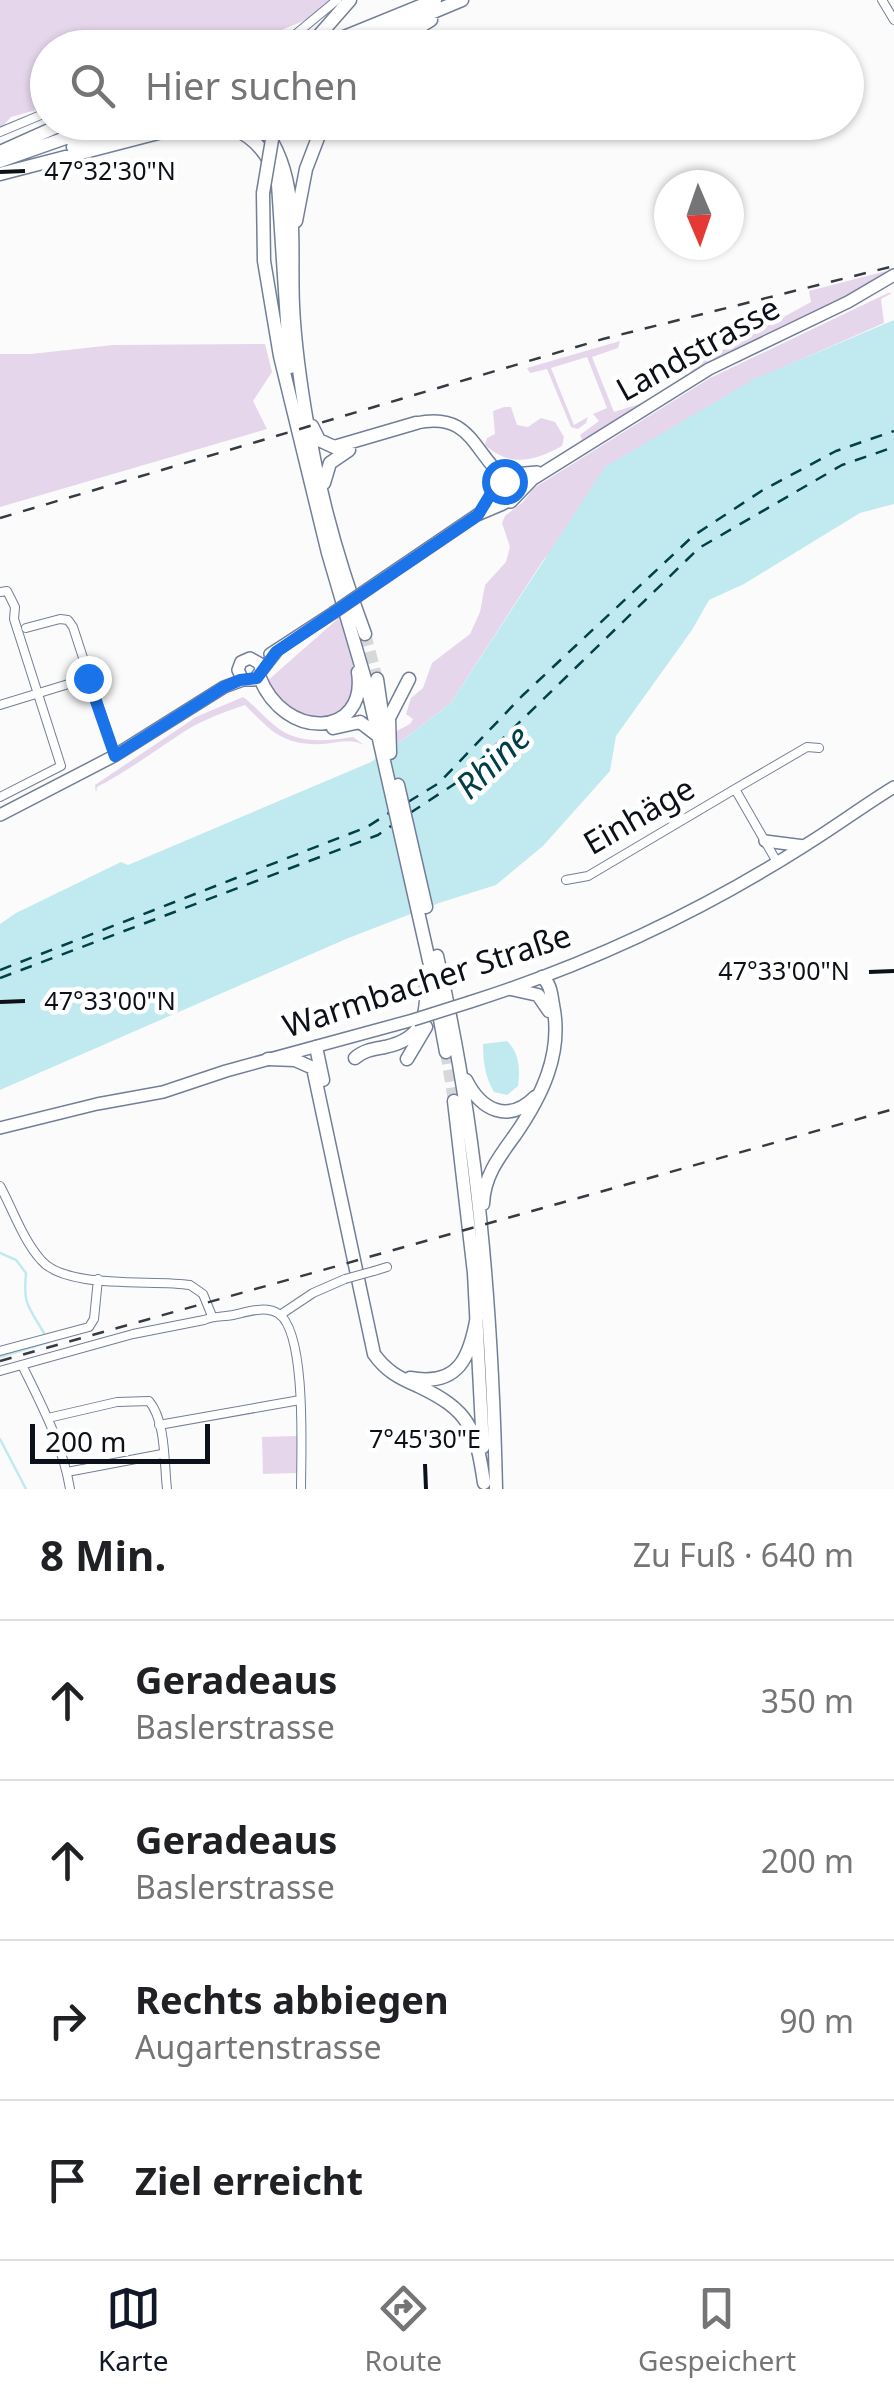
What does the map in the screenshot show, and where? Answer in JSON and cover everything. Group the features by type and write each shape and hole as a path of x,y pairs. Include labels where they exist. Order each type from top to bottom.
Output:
{"highway":[{"path":"324,30 350,0"},
{"path":"361,30 434,0"},
{"path":"390,30 462,0"},
{"path":"418,30 470,0"},
{"path":"0,152 30,139"},
{"path":"0,160 58,140"},
{"path":"0,173 93,140"},
{"path":"0,173 130,140"},
{"path":"254,140 268,158 280,192 285,323 297,424"},
{"path":"271,140 285,172 295,338 304,400 347,585 365,634"},
{"path":"251,673 277,706 296,720 317,725 342,716 354,702 360,685 340,614 269,297 263,248 263,193 271,140"},
{"path":"292,248 303,180 317,140"},
{"path":"304,400 317,438 331,446 417,426"},
{"path":"324,490 326,470 338,454 417,426"},
{"path":"340,614 390,753 402,826"},
{"path":"251,673 276,712 297,727 321,731 360,722 384,733"},
{"path":"377,679 402,826 459,1068 488,1487"},
{"path":"384,733 409,679"},
{"path":"354,1058 361,1052 402,1043 418,1030 425,1006 424,922"},
{"path":"425,941 446,1052"},
{"path":"407,1058 427,1025 430,965"},
{"path":"459,1068 473,1095 490,1110 512,1112 534,1099 550,1054 552,1020 544,1000 542,978"},
{"path":"470,1216 489,1174 537,1100 551,1064 555,1014 550,986 542,978"},
{"path":"511,989 532,992 544,1000"},
{"path":"435,992 435,1017"},
{"path":"316,1048 365,1302 380,1355 388,1366 412,1378 446,1376 458,1369 467,1356 477,1316"},
{"path":"316,1048 312,1068 374,1354 396,1376 450,1402 464,1416 474,1434 488,1487"},
{"path":"268,1060 295,1060 312,1068"},
{"path":"454,1101 492,1359 488,1487"}],"main road":[{"name":"Landstrasse","path":"511,486 533,479 709,368 891,278"},
{"path":"0,814 115,756 251,673 484,510 511,502 511,486 468,434 441,420 417,426"},
{"path":"417,426 439,426 459,432 474,447 497,501 503,504"},
{"path":"493,467 514,474 546,470"},
{"path":"494,490 511,486"},
{"path":"484,510 494,490"},
{"name":"Warmbacher Straße","path":"0,1128 163,1092 413,1020 542,978 634,940 777,862 894,787"},
{"path":"765,840 804,846"}],"street":[{"path":"301,30 337,0"},
{"path":"882,0 894,20"},
{"path":"0,132 30,120"},
{"path":"0,592 11,596 14,620 61,766 0,798"},
{"path":"26,628 68,620 115,756"},
{"path":"0,705 88,678"},
{"name":"Einhäge","path":"566,880 588,876 807,747 819,748"},
{"name":"Einhäge","path":"735,789 777,862"},
{"path":"0,1186 44,1264 63,1274 190,1286 202,1294 212,1316"},
{"path":"280,1315 313,1293 387,1268"},
{"path":"0,1350 89,1327 94,1319 98,1279"},
{"path":"0,1371 212,1316 260,1309 280,1315 297,1354 301,1489"},
{"path":"22,1365 48,1418 70,1489"},
{"path":"48,1418 141,1399 154,1405 167,1489"},
{"path":"159,1425 300,1400"},
{"path":"67,1472 162,1454"}],"shaded area":[{"path":"0,0 354,0 281,30 30,30 30,112 11,117 0,129"},
{"path":"894,269 684,379 699,363 811,302 809,291"},
{"path":"892,293 881,299 884,323 754,380 544,559 450,704 393,747 391,734 413,719 406,714 411,698 423,688 432,663 470,634 480,612 485,585 506,562 510,547 502,523 505,516 534,488 710,378"},
{"path":"620,341 618,348 592,357 614,412 649,401 582,440 580,435 599,421 593,414 607,408 587,357 551,368 574,425 588,417 578,429 571,427 547,369 530,373 527,368"},
{"path":"265,344 272,372 253,401 267,429 0,507 0,354 113,345"},
{"path":"511,407 517,425 528,427 541,418 555,422 564,437 562,446 523,460 495,452 485,445 487,438 495,434 493,411"},
{"path":"341,616 356,663 354,692 330,716 308,718 297,714 280,702 266,682"},
{"path":"243,697 292,736 322,740 353,737 364,745 349,741 309,744 288,739 245,705 187,730 97,787 96,793 95,785 196,717"},
{"path":"297,1436 298,1473 263,1474 262,1437"}],"water":[{"name":"Rhine","path":"894,320 894,504 860,513 744,584 709,600 616,736 610,771 543,846 496,885 346,939 0,1090 0,924 121,862 128,865 371,762 450,704 605,467 754,379"},
{"path":"507,1041 517,1056 519,1074 518,1086 507,1095 494,1092 491,1086 483,1044"}],"waterway":[{"path":"0,1253 16,1260 26,1273 28,1304 44,1333"},
{"path":"0,1357 49,1342"},
{"path":"0,1439 26,1489"}],"ferry route":[{"path":"408,802 439,783 522,696 693,536 763,490 836,451 894,431"},
{"path":"410,813 459,781 699,548 842,465 894,447"},
{"path":"0,970 367,827 392,811"},
{"path":"0,978 378,835 391,826"}],"tunnel":[{"path":"365,634 377,679"},
{"path":"446,1052 454,1101"}],"railway":[{"path":"0,518 603,339 894,266"},
{"path":"0,1361 894,1109"}],"route":[{"path":"88,678 115,756 224,687 260,676 263,666 276,652 478,515 496,485 504,481"}]}
